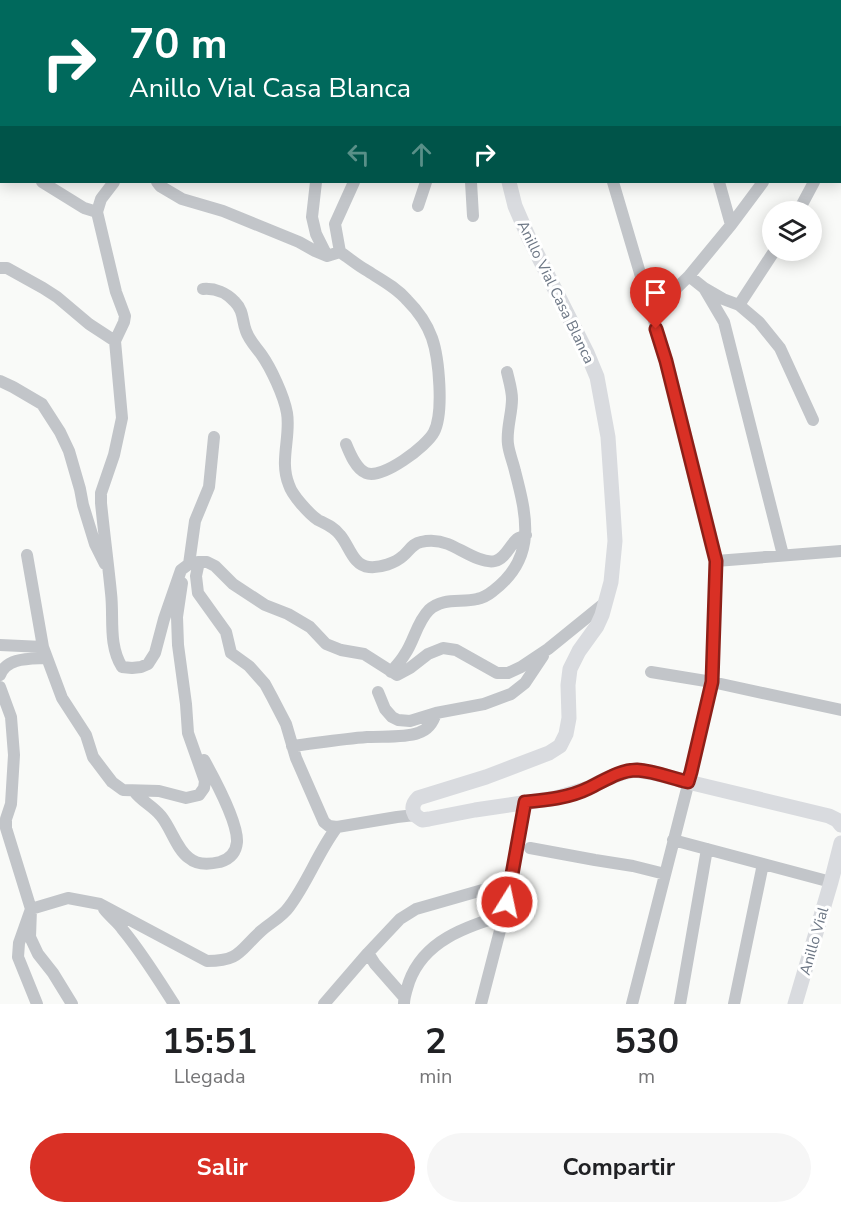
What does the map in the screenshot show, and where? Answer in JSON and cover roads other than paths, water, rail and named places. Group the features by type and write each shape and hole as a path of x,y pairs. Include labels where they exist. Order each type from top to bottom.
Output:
{"main road":[{"name":"Anillo Vial Casa Blanca","path":"415,815 413,806 418,798 486,777 549,753 560,746 567,734 570,669 579,651 597,626 611,582 615,541 608,437 597,377 587,352 528,236 515,206 512,184"},
{"path":"415,815 422,820 556,798 574,794 622,772 636,770 829,816 841,825"},
{"name":"Anillo Vial","path":"795,1004 841,843"}],"street":[{"path":"44,183 84,208 98,212"},
{"path":"113,183 101,199 98,212 125,316 115,341 122,418 114,455 101,493 111,595 112,633 117,658 122,667 141,667 148,664 154,653 164,619 190,565"},
{"path":"158,183 182,199 223,211 327,256 340,252"},
{"path":"316,183 312,217 316,234 327,256"},
{"path":"346,444 354,461 366,473 374,475 387,471 399,463 434,433 437,421 439,380 432,339 418,314 406,299 384,281 340,252 335,224 354,183"},
{"path":"418,206 426,183"},
{"path":"471,183 473,216"},
{"path":"613,183 666,361 716,561 712,682 632,1004"},
{"path":"718,183 731,225"},
{"path":"651,313 689,276 762,183"},
{"path":"804,201 813,183"},
{"path":"739,305 768,261"},
{"path":"0,268 8,268 43,288 115,341"},
{"path":"689,276 704,288 739,305 759,322 780,348 813,420"},
{"path":"704,288 724,322 783,555"},
{"path":"202,289 222,292 235,302 243,315 246,332 268,364 287,410 288,437 284,467 289,487 312,516 338,532 346,542 351,555 365,567 385,565 402,557 417,543 432,541 449,544 474,556 494,561 526,535"},
{"path":"391,672 405,656 429,610 446,602 476,600 488,595 516,567 523,550 526,535 525,516 508,443 512,398 507,372"},
{"path":"0,381 42,404 60,432 69,451 80,489 82,505 95,544 108,569"},
{"path":"27,555 45,652 62,698 86,735 93,757 112,782 123,790 159,790 186,798 199,795 204,788 205,781 188,733 177,617 182,586 190,565 195,520 209,487 214,437"},
{"path":"716,561 841,551"},
{"path":"190,565 207,562 215,566 233,584 265,605 288,614 310,627 326,644 364,654 397,675 404,673 428,654 443,648 456,650 497,673 508,674 548,649 606,602"},
{"path":"190,565 196,576 198,593 226,632 231,653 249,666 265,684 286,724 292,746 324,822 329,826 337,827 415,815"},
{"path":"0,645 45,652"},
{"path":"378,692 385,709 398,720 410,721 436,713 484,704 511,694 525,683 548,649"},
{"path":"0,675 2,669 12,662 45,652"},
{"path":"651,672 712,682 841,710"},
{"path":"0,687 11,717 14,755 11,804 6,819 6,828 31,909 30,937 38,954 72,1004"},
{"path":"292,746 358,737 407,736 425,730 432,724 436,713"},
{"path":"134,791 139,798 161,815 187,858 205,863 228,859 234,854 237,842 233,824 218,786 202,757 194,748"},
{"path":"481,1004 510,888 525,802"},
{"path":"31,909 68,897 100,904 207,961 224,961 237,955 261,931 288,910 313,870 327,840 337,827"},
{"path":"673,840 831,882"},
{"path":"530,848 633,866 664,874"},
{"path":"680,1004 707,849"},
{"path":"734,1004 763,864"},
{"path":"324,1004 400,919 416,909 486,889 510,888"},
{"path":"100,904 110,918 122,927 174,1004"},
{"path":"31,909 19,943 18,957 37,1004"},
{"path":"404,1001 412,975 420,961 440,941 467,927 504,915"},
{"path":"368,953 404,1001"}]}
